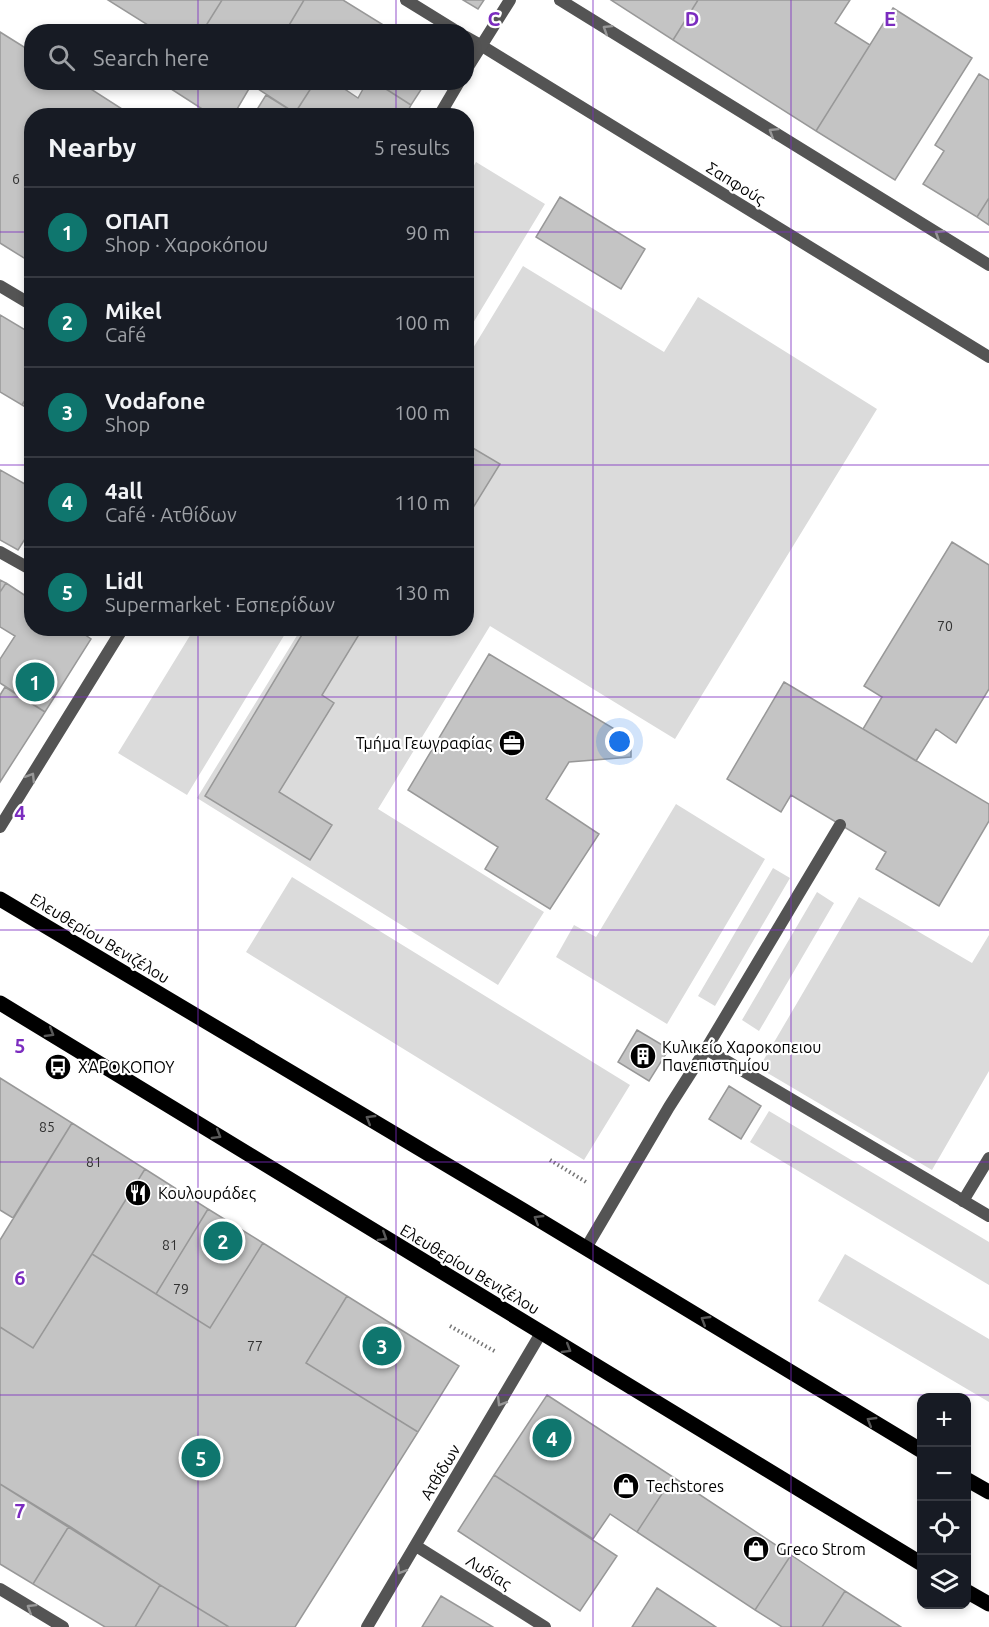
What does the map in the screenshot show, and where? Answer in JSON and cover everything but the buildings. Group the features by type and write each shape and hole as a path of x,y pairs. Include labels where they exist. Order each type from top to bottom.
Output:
{"main road":[{"name":"Ελευθερίου Βενιζέλου","path":"0,899 586,1248 917,1449"},
{"name":"Ελευθερίου Βενιζέλου","path":"0,1003 917,1562"},
{"path":"971,1482 989,1492"},
{"path":"971,1594 989,1604"}],"street":[{"path":"406,0 445,24"},
{"path":"474,58 510,0"},
{"path":"560,0 989,265"},
{"name":"Σαπφούς","path":"474,42 989,357"},
{"path":"444,108 454,90"},
{"path":"0,286 24,300"},
{"path":"0,552 24,566"},
{"path":"0,827 118,636"},
{"path":"586,1248 840,825"},
{"path":"706,1049 989,1216"},
{"path":"963,1201 989,1158"},
{"name":"Ατθίδων","path":"367,1627 541,1333"},
{"name":"Λυδίας","path":"416,1546 545,1627"},
{"path":"0,1589 63,1627"}],"path":[{"path":"550,1160 586,1182"},
{"path":"450,1326 521,1367"}],"shaded area":[{"path":"476,162 545,204 474,321 474,166"},
{"path":"523,266 664,352 698,297 877,409 675,739 490,626 378,809 544,912 498,985 197,798 297,636 474,636 474,346"},
{"path":"190,636 284,636 187,795 118,753"},
{"path":"676,804 765,859 667,1024 556,957 574,925 596,937"},
{"path":"773,868 790,878 715,1006 698,996"},
{"path":"292,877 630,1085 584,1160 246,952"},
{"path":"817,892 834,903 759,1031 742,1020"},
{"path":"859,897 972,963 989,935 989,1071 932,1170 759,1068"},
{"path":"769,1111 989,1242 989,1285 750,1142"},
{"path":"845,1254 989,1339 989,1402 818,1301"}],"place":[{"name":"ΟΠΑΠ","path":"35,682"},
{"name":"Τμήμα Γεωγραφίας","path":"512,743"},
{"name":"Κυλικείο Χαροκοπειου Πανεπιστημίου","path":"643,1056"},
{"name":"ΧΑΡΟΚΟΠΟΥ","path":"58,1067"},
{"name":"Κουλουράδες","path":"138,1193"},
{"name":"Mikel","path":"223,1241"},
{"name":"Vodafone","path":"382,1346"},
{"name":"4all","path":"552,1438"},
{"name":"Lidl","path":"201,1458"},
{"name":"Techstores","path":"626,1486"},
{"name":"Greco Strom","path":"756,1549"}]}
